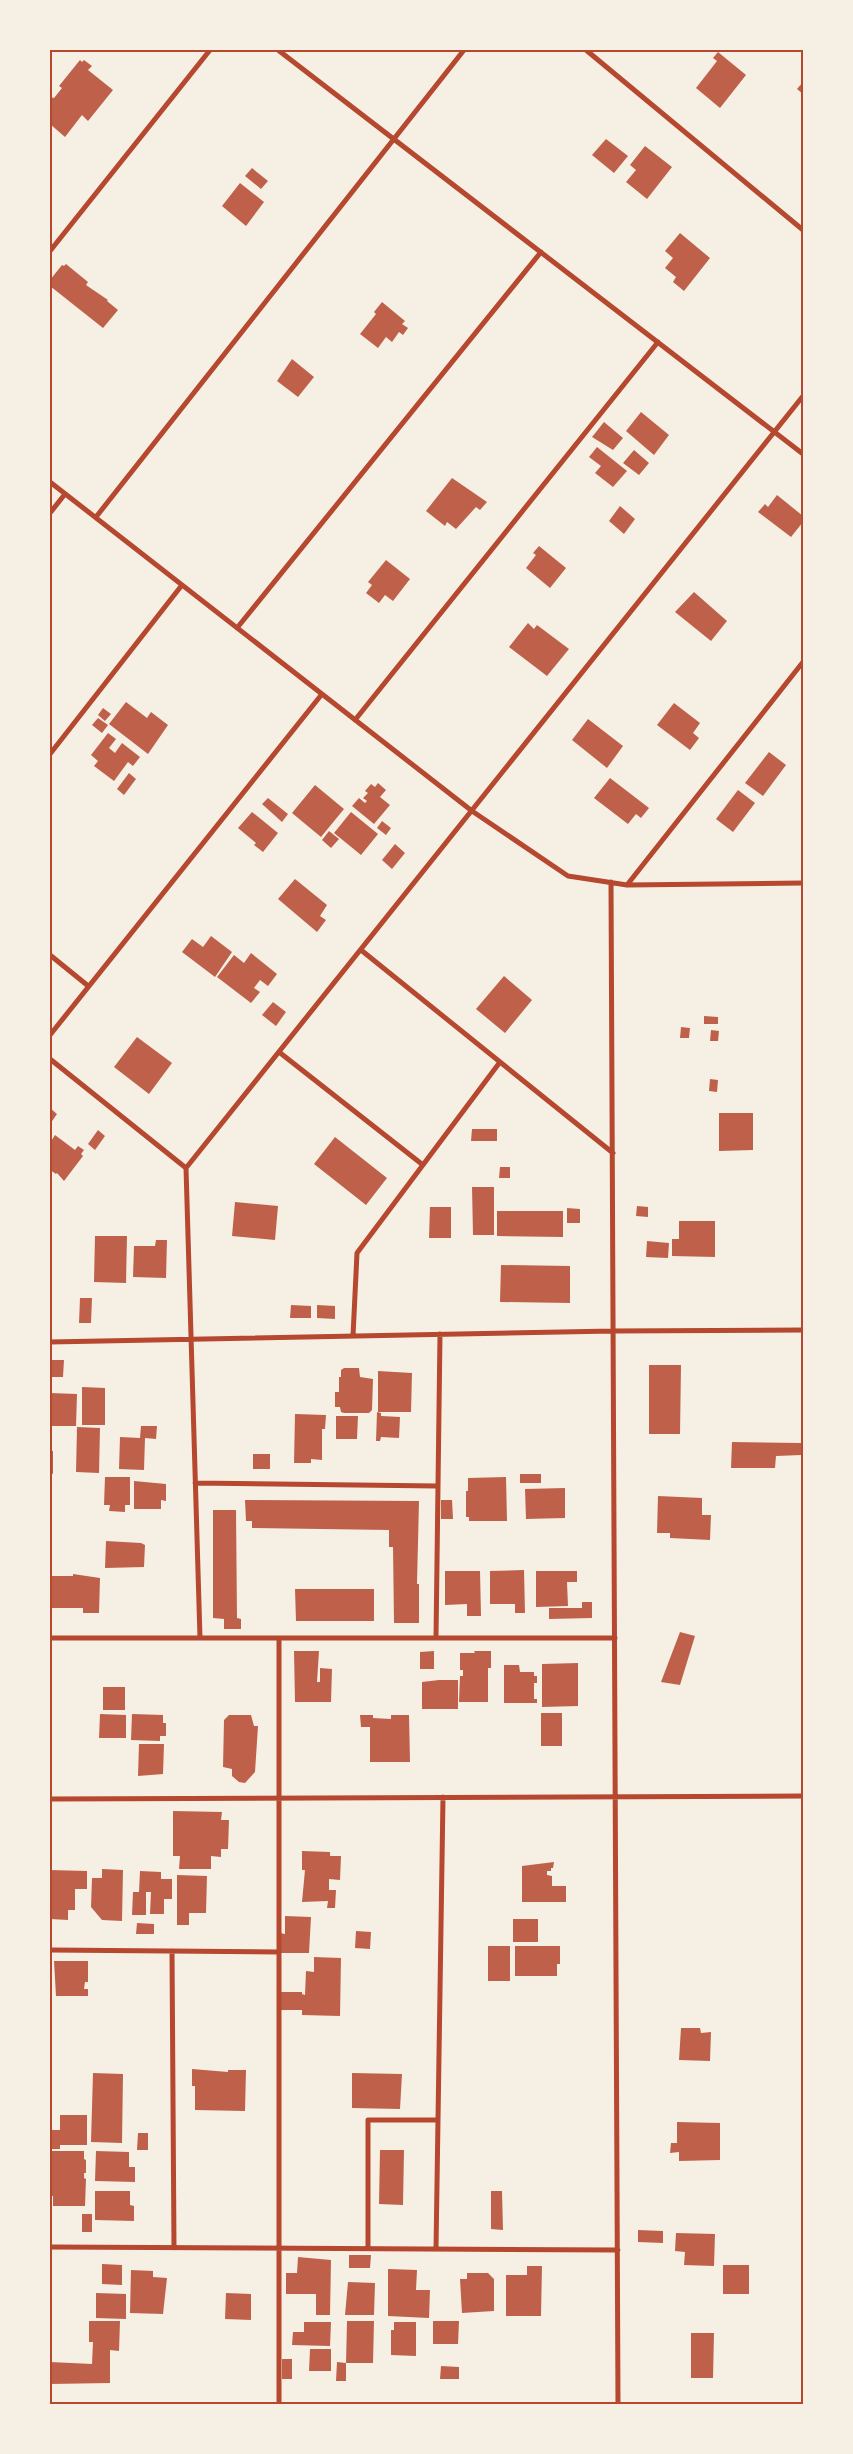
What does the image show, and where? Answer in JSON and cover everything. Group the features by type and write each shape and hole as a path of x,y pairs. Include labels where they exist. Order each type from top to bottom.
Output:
{"street":[{"path":"50,251 210,50"},
{"path":"278,50 803,454"},
{"path":"96,517 464,50"},
{"path":"586,50 803,230"},
{"path":"237,628 541,252"},
{"path":"355,720 658,342"},
{"path":"200,1638 186,1168 803,396"},
{"path":"50,482 472,811 568,876 627,885 803,883"},
{"path":"50,513 65,494"},
{"path":"50,754 182,585"},
{"path":"627,885 803,662"},
{"path":"50,1035 322,694"},
{"path":"611,882 618,2404"},
{"path":"361,950 613,1152"},
{"path":"50,955 88,985"},
{"path":"279,1052 423,1165"},
{"path":"50,1059 186,1168"},
{"path":"353,1336 357,1252 500,1062"},
{"path":"50,1342 613,1331 803,1330"},
{"path":"436,1638 440,1334"},
{"path":"195,1483 437,1486"},
{"path":"50,1638 615,1638"},
{"path":"279,1638 279,2404"},
{"path":"50,1799 803,1796"},
{"path":"436,2249 443,1797"},
{"path":"50,1950 279,1952"},
{"path":"172,1951 174,2248"},
{"path":"368,2248 368,2120 438,2120"},
{"path":"50,2247 618,2250"}],"building":[{"path":"718,52 746,75 720,108 696,88 717,61 713,58"},
{"path":"80,60 82,62 84,60 92,66 88,70 113,90 88,121 82,115 65,137 50,124 50,97 54,98 62,88 59,86"},
{"path":"803,82 803,94 797,89"},
{"path":"606,139 628,156 614,173 592,155"},
{"path":"645,146 672,167 647,199 626,182 636,170 630,165"},
{"path":"252,168 268,181 261,189 245,176"},
{"path":"240,183 264,202 246,226 222,206"},
{"path":"680,233 710,258 684,291 673,282 676,277 665,268 673,258 665,251"},
{"path":"66,264 88,282 86,285 108,300 118,310 103,328 50,286 50,280 62,265"},
{"path":"382,302 405,321 402,324 408,328 403,335 399,332 392,342 386,337 378,348 360,334 376,314 374,312"},
{"path":"292,359 314,377 298,397 277,381"},
{"path":"641,412 669,435 654,455 626,431"},
{"path":"604,422 623,438 613,450 592,437"},
{"path":"597,447 627,471 613,487 595,473 601,466 589,457"},
{"path":"634,450 649,463 639,475 623,463"},
{"path":"452,478 487,502 480,510 476,507 456,529 447,522 445,526 426,511"},
{"path":"777,495 803,516 803,522 791,537 758,512 765,504 768,507"},
{"path":"620,506 635,519 624,534 609,521"},
{"path":"539,546 566,568 550,588 526,568 536,555 533,553"},
{"path":"386,560 410,579 393,601 385,595 379,603 366,593 372,585 368,582"},
{"path":"694,592 727,621 711,641 675,612"},
{"path":"528,623 534,629 537,625 569,649 547,676 509,647"},
{"path":"126,702 147,718 151,712 168,725 148,754 109,724"},
{"path":"674,703 700,723 693,733 699,738 690,750 657,725"},
{"path":"103,708 111,714 105,721 98,715"},
{"path":"98,718 108,725 102,733 92,725"},
{"path":"588,719 623,746 607,768 572,740"},
{"path":"108,733 116,739 109,748 115,753 122,743 140,757 133,766 128,762 114,781 94,766 98,761 91,755"},
{"path":"769,752 786,765 763,796 745,783"},
{"path":"129,773 136,779 124,795 117,789"},
{"path":"610,778 649,808 641,818 636,814 628,824 594,798"},
{"path":"378,783 386,790 380,797 390,805 374,824 352,806 359,798 365,803 367,801 363,798 368,793 365,791 371,784 375,787"},
{"path":"315,785 344,809 321,837 292,813"},
{"path":"738,790 755,803 733,832 716,819"},
{"path":"268,798 288,814 282,822 262,804"},
{"path":"252,812 278,833 263,852 254,845 256,843 238,828"},
{"path":"351,812 378,834 361,855 334,833"},
{"path":"382,821 391,828 386,835 377,828"},
{"path":"329,831 339,839 331,848 322,840"},
{"path":"395,844 405,853 392,869 382,860"},
{"path":"295,879 327,905 320,916 326,920 317,932 278,899"},
{"path":"211,936 232,952 215,977 182,952 192,939 203,947"},
{"path":"251,953 277,974 268,986 260,980 254,988 260,992 251,1003 217,977 234,955 244,963"},
{"path":"504,976 532,1000 505,1033 476,1009"},
{"path":"273,1002 286,1012 276,1026 262,1015"},
{"path":"704,1016 718,1017 718,1024 704,1024"},
{"path":"681,1027 690,1028 689,1038 680,1038"},
{"path":"711,1030 719,1031 718,1041 710,1041"},
{"path":"137,1037 172,1063 149,1094 114,1067"},
{"path":"710,1079 718,1080 717,1092 709,1091"},
{"path":"50,1108 57,1114 50,1124"},
{"path":"719,1113 753,1113 753,1150 719,1151"},
{"path":"472,1129 497,1129 497,1141 471,1141"},
{"path":"98,1130 105,1136 95,1150 88,1144"},
{"path":"55,1135 75,1150 78,1146 84,1150 81,1154 83,1156 64,1181 57,1173 50,1170 50,1143"},
{"path":"335,1137 387,1178 366,1205 314,1164"},
{"path":"500,1167 510,1167 510,1178 499,1178"},
{"path":"472,1187 494,1187 494,1235 473,1235"},
{"path":"235,1202 278,1206 275,1240 232,1236"},
{"path":"637,1206 648,1207 648,1217 636,1216"},
{"path":"430,1207 451,1207 451,1238 429,1238"},
{"path":"567,1208 580,1209 580,1223 567,1223"},
{"path":"497,1211 563,1211 563,1237 497,1236"},
{"path":"679,1221 715,1221 715,1257 672,1256 672,1239 679,1239"},
{"path":"95,1236 127,1236 126,1283 94,1282"},
{"path":"156,1240 167,1240 166,1278 133,1277 134,1246 155,1246"},
{"path":"647,1241 669,1243 668,1258 646,1257"},
{"path":"501,1265 570,1266 570,1303 500,1302"},
{"path":"80,1298 92,1298 91,1323 79,1323"},
{"path":"291,1305 311,1306 311,1318 290,1318"},
{"path":"317,1305 335,1306 335,1319 317,1318"},
{"path":"50,1360 64,1360 63,1377 50,1377"},
{"path":"649,1365 681,1365 680,1434 649,1434"},
{"path":"344,1368 359,1368 360,1377 373,1379 372,1410 369,1413 344,1413 341,1412 340,1407 335,1407 335,1392 339,1392 339,1377 341,1377 341,1370"},
{"path":"378,1371 412,1373 411,1412 378,1412"},
{"path":"82,1387 105,1388 105,1425 82,1425"},
{"path":"50,1393 77,1394 76,1426 50,1426"},
{"path":"377,1412 381,1413 381,1416 400,1417 399,1438 381,1437 380,1441 376,1441"},
{"path":"295,1414 326,1415 325,1429 322,1429 322,1460 311,1459 311,1463 294,1463"},
{"path":"336,1416 358,1416 357,1439 336,1439"},
{"path":"141,1426 157,1426 156,1439 145,1438 144,1470 119,1469 120,1437 140,1438"},
{"path":"77,1427 100,1428 99,1473 76,1472"},
{"path":"732,1442 801,1443 801,1455 776,1456 775,1468 731,1468"},
{"path":"50,1451 53,1451 53,1474 50,1473"},
{"path":"253,1454 270,1454 270,1469 253,1469"},
{"path":"520,1474 541,1474 541,1483 520,1483"},
{"path":"105,1477 130,1477 130,1505 125,1505 125,1512 109,1511 110,1505 104,1505"},
{"path":"506,1477 507,1521 469,1521 469,1517 466,1517 468,1478"},
{"path":"134,1481 166,1484 166,1501 161,1500 161,1509 134,1509"},
{"path":"565,1488 565,1518 526,1519 525,1489"},
{"path":"658,1496 702,1498 702,1515 711,1515 710,1540 670,1538 670,1533 657,1533"},
{"path":"245,1500 419,1501 417,1584 419,1584 419,1623 394,1623 393,1547 389,1547 389,1530 252,1528 252,1521 246,1521"},
{"path":"441,1500 452,1500 453,1519 441,1519"},
{"path":"213,1510 236,1510 237,1618 241,1619 241,1629 224,1629 224,1619 213,1618"},
{"path":"106,1541 141,1543 145,1545 144,1567 105,1568"},
{"path":"524,1570 525,1613 515,1613 515,1604 490,1604 490,1571"},
{"path":"445,1571 480,1571 481,1616 467,1616 467,1604 445,1605"},
{"path":"536,1571 577,1571 577,1582 567,1582 568,1606 536,1607"},
{"path":"73,1574 100,1578 99,1613 83,1613 83,1608 51,1608 50,1576 73,1576"},
{"path":"295,1589 374,1589 374,1621 296,1621"},
{"path":"582,1602 592,1602 592,1618 549,1619 549,1608 582,1608"},
{"path":"680,1632 695,1636 680,1685 661,1682"},
{"path":"294,1651 319,1651 317,1682 320,1682 320,1668 332,1669 331,1702 295,1702"},
{"path":"434,1651 434,1669 420,1669 420,1652"},
{"path":"474,1651 491,1651 491,1668 488,1668 488,1702 459,1702 460,1676 463,1676 463,1670 460,1670 460,1653 475,1653"},
{"path":"578,1663 578,1706 542,1707 542,1664"},
{"path":"504,1665 519,1665 520,1672 534,1672 534,1676 537,1676 537,1683 534,1683 534,1699 537,1699 537,1703 504,1703"},
{"path":"458,1680 458,1709 422,1709 422,1682"},
{"path":"103,1687 125,1687 125,1710 103,1710"},
{"path":"541,1713 562,1713 562,1746 541,1746"},
{"path":"100,1714 126,1715 126,1738 99,1738"},
{"path":"132,1714 163,1715 163,1723 166,1723 166,1736 160,1736 160,1741 131,1740"},
{"path":"229,1715 251,1715 254,1726 258,1726 255,1772 245,1783 239,1782 232,1776 232,1769 223,1767 224,1720"},
{"path":"360,1715 373,1715 373,1718 391,1719 391,1715 409,1715 410,1762 370,1762 370,1727 361,1727"},
{"path":"139,1744 164,1744 163,1774 138,1776"},
{"path":"173,1811 222,1812 221,1820 229,1820 228,1849 221,1849 221,1857 211,1856 211,1869 179,1869 180,1856 173,1856"},
{"path":"302,1851 330,1852 330,1856 341,1856 340,1880 329,1879 329,1890 336,1890 335,1908 327,1908 328,1901 302,1902 305,1870 302,1870"},
{"path":"554,1862 553,1868 551,1868 551,1871 547,1871 547,1875 552,1876 552,1886 566,1886 566,1902 522,1902 522,1866"},
{"path":"102,1869 123,1870 122,1921 102,1920 91,1907 92,1878 102,1878"},
{"path":"50,1870 87,1871 87,1889 75,1889 75,1910 68,1910 68,1920 50,1919"},
{"path":"140,1871 161,1872 161,1879 172,1879 172,1899 164,1899 164,1914 150,1914 151,1892 146,1892 146,1915 132,1915 133,1892 139,1892"},
{"path":"177,1875 207,1876 206,1913 189,1913 189,1925 177,1925"},
{"path":"285,1916 311,1917 309,1953 280,1953 280,1933 285,1934"},
{"path":"513,1919 538,1919 538,1942 513,1942"},
{"path":"137,1923 154,1924 154,1934 136,1934"},
{"path":"356,1931 371,1932 370,1949 355,1948"},
{"path":"488,1946 510,1946 510,1981 488,1981"},
{"path":"515,1946 560,1946 560,1964 557,1964 557,1976 515,1976"},
{"path":"314,1957 341,1958 340,2016 302,2015 302,2010 280,2010 280,1992 302,1992 305,1995 306,1971 314,1972"},
{"path":"54,1961 88,1961 88,1982 85,1982 84,1989 88,1989 88,1996 56,1996"},
{"path":"681,2028 700,2028 701,2033 711,2032 710,2061 679,2060"},
{"path":"192,2069 228,2072 228,2070 246,2070 245,2111 195,2110 195,2086 192,2086"},
{"path":"93,2073 123,2074 122,2143 91,2142"},
{"path":"352,2073 402,2074 400,2109 352,2108"},
{"path":"60,2115 87,2115 87,2145 60,2145 60,2149 50,2149 50,2130 60,2130"},
{"path":"677,2122 720,2123 720,2160 679,2161 679,2152 670,2153 671,2143 677,2143"},
{"path":"138,2133 148,2133 148,2150 137,2150"},
{"path":"380,2150 404,2150 403,2205 379,2204"},
{"path":"50,2151 84,2151 84,2159 86,2160 86,2173 84,2173 84,2178 86,2179 85,2206 53,2206 53,2196 50,2196"},
{"path":"96,2151 129,2152 129,2167 135,2167 135,2182 95,2181"},
{"path":"95,2191 130,2191 130,2205 134,2206 134,2221 95,2220"},
{"path":"491,2191 502,2191 503,2230 491,2229"},
{"path":"82,2214 92,2214 92,2232 82,2232"},
{"path":"638,2230 663,2231 663,2243 638,2242"},
{"path":"676,2233 715,2234 714,2266 684,2265 685,2252 675,2251"},
{"path":"349,2255 371,2255 370,2268 349,2268"},
{"path":"298,2257 331,2260 330,2315 316,2315 316,2294 286,2294 286,2273 297,2273"},
{"path":"102,2264 122,2265 122,2285 102,2284"},
{"path":"723,2265 749,2265 749,2294 723,2294"},
{"path":"527,2266 542,2266 541,2316 506,2316 506,2275 527,2275"},
{"path":"388,2269 417,2270 416,2290 430,2290 429,2318 388,2316"},
{"path":"131,2270 153,2271 153,2277 167,2278 163,2314 130,2313"},
{"path":"467,2273 488,2273 494,2279 494,2311 462,2313 460,2279 467,2279"},
{"path":"348,2282 375,2283 374,2315 345,2315"},
{"path":"96,2293 126,2294 126,2319 96,2318"},
{"path":"226,2293 251,2294 251,2320 225,2319"},
{"path":"89,2321 120,2321 119,2351 110,2350 110,2383 50,2384 50,2362 92,2364 93,2342 89,2342"},
{"path":"347,2321 374,2321 373,2363 346,2363"},
{"path":"433,2321 459,2321 458,2344 433,2344"},
{"path":"304,2322 331,2322 330,2346 292,2345 293,2332 304,2332"},
{"path":"394,2322 416,2322 416,2356 391,2355 391,2330 394,2330"},
{"path":"691,2333 714,2333 713,2378 691,2378"},
{"path":"310,2349 331,2349 331,2371 309,2371"},
{"path":"282,2359 292,2359 292,2379 282,2379"},
{"path":"337,2362 346,2363 346,2381 336,2381"},
{"path":"441,2366 459,2367 459,2379 440,2379"}]}
